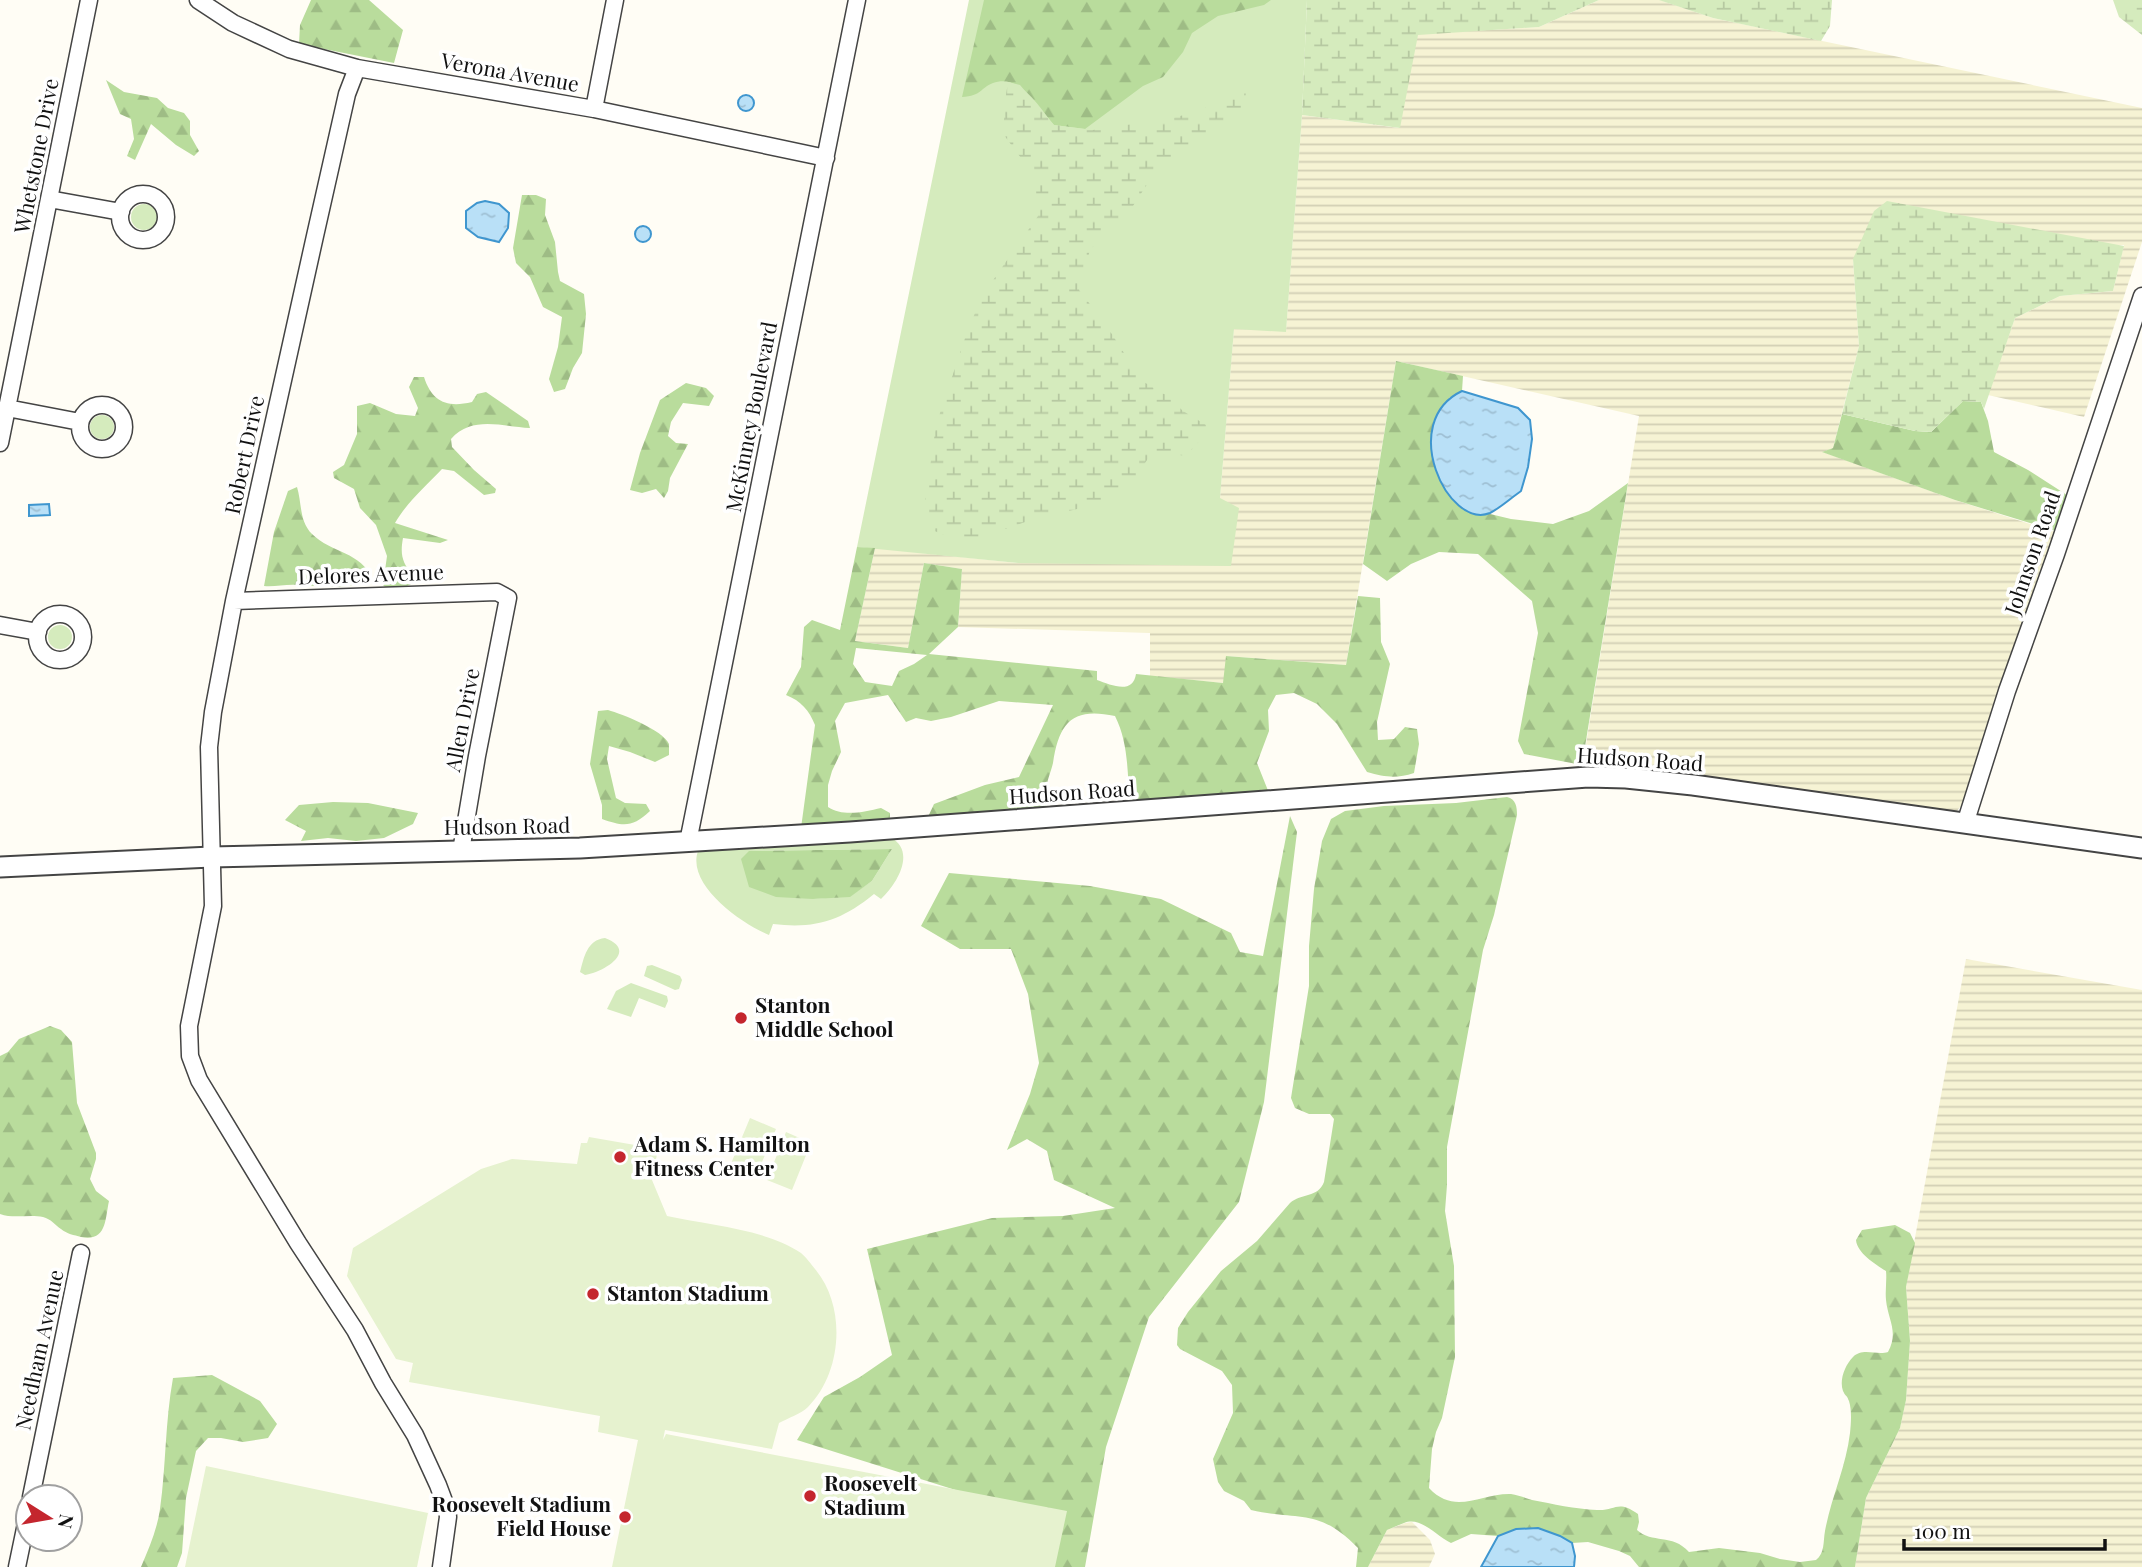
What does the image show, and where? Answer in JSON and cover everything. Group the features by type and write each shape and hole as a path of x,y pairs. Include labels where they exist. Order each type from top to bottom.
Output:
{"street":[{"name":"Whetstone Drive","path":"0,443 89,0"},
{"name":"Verona Avenue","path":"198,0 233,23 289,49 357,68 594,109 826,158"},
{"path":"594,109 615,0"},
{"name":"McKinney Boulevard","path":"688,842 857,0"},
{"name":"Robert Drive","path":"357,68 346,94 234,601 210,737 213,906 189,1026 188,1044 193,1067 212,1103 355,1330 415,1435 439,1485 447,1509 448,1524 441,1567"},
{"path":"50,199 121,212"},
{"name":"Johnson Road","path":"1965,824 2007,691 2142,296"},
{"path":"7,408 80,422"},
{"name":"Delores Avenue","path":"234,601 497,592 508,598"},
{"name":"Allen Drive","path":"461,851 508,598"},
{"path":"0,625 38,632"},
{"name":"Hudson Road","path":"0,867 211,857 580,848 688,842 1588,777 1653,780 2142,848"},
{"name":"Needham Avenue","path":"35,1483 81,1253"}],"shaded area":[{"path":"1599,0 1660,0 1713,18 2142,108 2142,242 2084,417 1988,395 2015,318 2060,296 2113,291 2124,245 1853,259 1859,346 1833,448 1823,452 1955,500 2055,532 1965,801 1956,812 1944,814 1582,769 1639,416 1396,361 1346,665 1227,656 1224,683 1150,676 1150,633 958,627 962,569 924,563 908,648 855,641 875,548 1018,563 1220,498 1234,328 1286,331 1302,115 1399,128 1417,34 1539,27"},
{"path":"1966,959 2142,990 2142,1567 1855,1567 1866,1498 1900,1428 1906,1400 1910,1341 1906,1287"},
{"path":"1412,1522 1430,1540 1435,1554 1429,1567 1368,1567 1387,1530"}],"green space":[{"path":"311,0 369,0 403,30 394,63 299,44 300,25"},
{"path":"969,0 1307,0 1302,115 1286,332 1234,329 1220,498 1239,508 1231,566 1018,563 857,547"},
{"path":"984,0 1271,0 1264,5 1218,16 1192,33 1183,52 1163,77 1143,86 1085,129 1054,125 1028,94 1012,83 993,83 977,93 962,97"},
{"path":"1307,0 1599,0 1539,27 1418,35 1400,128 1302,115"},
{"path":"1659,0 1832,0 1830,26 1821,41 1713,18"},
{"path":"2113,0 2142,0 2142,35 2119,17"},
{"path":"106,80 124,92 157,98 168,108 184,113 190,121 190,135 199,151 194,156 151,124 135,160 127,156 134,139 131,119 120,114"},
{"path":"1008,82 1020,85 1054,125 1093,130 1196,112 1246,90 1244,114 1155,172 1131,209 1090,250 1079,290 1106,325 1142,381 1211,428 1186,456 1153,451 1129,487 1089,506 1025,522 965,543 932,530 924,510 936,425 966,335 982,296 1038,216 1035,177 1004,135"},
{"path":"522,195 536,195 546,199 545,215 555,242 560,281 584,294 586,314 582,353 565,389 554,392 549,379 558,347 562,317 543,307 530,277 516,263 513,248"},
{"path":"1887,201 2124,246 2113,291 2060,296 2015,318 1984,409 1981,402 1963,401 1931,432 1915,431 1842,414 1859,346 1853,259 1874,211"},
{"path":"144,204 153,208 157,217 153,226 144,230 135,226 131,217 135,208"},
{"path":"1396,361 1463,376 1462,391 1449,398 1461,507 1511,519 1553,524 1589,511 1628,483 1582,765 1524,754 1518,741 1538,633 1532,601 1478,554 1439,552 1411,564 1387,581 1363,564"},
{"path":"414,377 424,377 431,392 448,403 472,402 477,394 486,392 528,421 530,428 478,425 469,427 451,439 452,447 496,489 495,493 484,495 454,471 442,469 411,501 395,523 448,540 440,543 403,538 402,554 413,575 411,584 386,588 383,585 387,556 376,525 360,508 354,489 334,478 333,472 344,465 357,434 357,406 370,403 396,414 415,416 418,408 409,387"},
{"path":"686,383 706,388 714,396 709,406 683,403 671,422 668,436 676,443 688,444 670,478 668,491 664,498 656,489 642,493 630,490 640,453 660,400"},
{"path":"1963,401 1981,402 1994,452 2070,497 2059,532 1955,500 1822,452 1833,448 1842,414 1915,431 1931,432"},
{"path":"97,415 107,415 114,422 114,432 107,439 97,439 90,432 90,422"},
{"path":"297,487 303,518 312,534 361,563 372,579 345,586 264,586 274,532 288,491"},
{"path":"857,547 875,548 855,641 908,648 924,563 962,569 958,627 929,654 1097,671 1097,680 1121,687 1131,684 1136,674 1223,683 1226,656 1346,665 1358,596 1380,598 1381,642 1390,664 1377,722 1378,740 1394,739 1405,727 1417,729 1419,744 1414,773 1390,777 1367,772 1337,724 1317,704 1294,693 1276,695 1268,710 1269,731 1257,763 1269,793 1130,803 1125,748 1115,716 1088,714 1070,721 1059,737 1047,786 1046,812 927,819 934,804 985,785 1019,777 1053,705 999,701 951,717 931,721 916,718 906,722 888,695 845,703 835,721 841,752 828,785 828,807 847,813 881,808 890,813 890,821 801,828 815,725 804,707 786,695 801,667 804,627 812,620 840,630","holes":["856,648 927,655 899,671 892,686 865,682 853,664"]},
{"path":"60,625 69,628 72,637 69,646 60,649 51,646 48,637 51,628"},
{"path":"608,710 651,728 669,744 669,755 655,762 609,746 607,759 616,798 625,803 646,804 650,811 628,824 602,819 602,805 590,764 598,711"},
{"path":"1507,797 1514,801 1517,815 1494,915 1483,950 1447,1147 1445,1211 1454,1266 1455,1357 1442,1418 1432,1449 1429,1488 1449,1501 1458,1502 1511,1494 1581,1509 1603,1510 1621,1506 1638,1514 1637,1530 1649,1537 1669,1540 1689,1552 1719,1548 1800,1562 1816,1560 1822,1551 1850,1433 1851,1409 1842,1387 1843,1373 1857,1354 1888,1352 1893,1338 1886,1300 1886,1271 1863,1254 1856,1240 1862,1230 1895,1225 1910,1233 1915,1243 1906,1287 1910,1341 1906,1400 1900,1428 1866,1498 1855,1567 1639,1567 1630,1556 1619,1551 1588,1542 1572,1543 1548,1531 1516,1529 1498,1536 1471,1534 1451,1543 1422,1524 1410,1522 1387,1530 1368,1567 1356,1567 1358,1548 1331,1526 1308,1518 1251,1510 1244,1501 1224,1491 1218,1482 1213,1459 1233,1413 1232,1385 1222,1371 1180,1349 1177,1345 1178,1328 1221,1271 1257,1241 1290,1203 1318,1191 1324,1182 1334,1119 1330,1114 1309,1114 1295,1108 1291,1098 1309,986 1314,889 1322,841 1331,819 1345,811 1384,806 1456,803"},
{"path":"368,803 418,813 413,824 384,838 356,841 328,838 301,841 306,831 285,820 299,805"},
{"path":"1290,816 1297,832 1264,1102 1239,1202 1149,1317 1106,1447 1085,1567 1049,1567 1057,1522 797,1440 824,1397 892,1355 867,1249 992,1218 1063,1216 1115,1208 1054,1180 1047,1151 1027,1139 1007,1150 1030,1094 1039,1063 1028,994 1011,949 960,949 921,926 949,873 1090,886 1161,899 1231,933 1240,952 1263,956"},
{"path":"890,837 898,843 903,859 898,876 881,899 874,894 839,917 815,924 773,924 769,935 732,913 708,890 696,864 698,851","holes":["892,849 872,881 850,896 813,899 742,859 750,851"]},
{"path":"892,849 872,881 850,897 776,897 749,887 741,859 749,851"},
{"path":"605,938 615,943 619,955 601,970 585,975 580,972 590,946"},
{"path":"652,965 680,976 682,980 679,989 675,990 644,976 647,966"},
{"path":"631,983 667,996 665,1008 639,998 631,1017 607,1009 616,991"},
{"path":"50,1026 61,1030 72,1042 77,1103 96,1153 90,1179 96,1191 109,1201 103,1228 100,1233 90,1238 63,1231 43,1217 0,1214 0,1056 8,1052 19,1039"},
{"path":"750,1118 776,1129 756,1176 730,1166"},
{"path":"786,1132 811,1143 792,1190 767,1180"},
{"name":"Stanton Stadium","path":"589,1137 658,1149 652,1180 667,1216 754,1233 787,1245 801,1253 810,1263 825,1284 832,1302 836,1339 828,1376 808,1407 779,1423 772,1449 665,1430 663,1440 666,1434 1067,1511 1055,1567 612,1567 638,1440 598,1432 600,1416 409,1382 413,1363 396,1359 347,1276 353,1248 481,1169 512,1159 577,1164 581,1143 587,1143"},
{"path":"212,1375 260,1401 277,1424 268,1438 243,1442 208,1438 196,1451 186,1498 182,1553 177,1567 141,1567 155,1532 160,1509 173,1378"},
{"path":"206,1466 428,1513 417,1567 185,1567"}],"water":[{"path":"746,95 752,97 752,109 746,111 740,109 738,103 740,97"},
{"path":"485,201 499,204 509,213 508,228 499,242 478,237 466,228 466,211"},
{"path":"640,226 646,226 651,234 649,240 640,242 635,237 635,231"},
{"path":"1462,391 1518,408 1530,420 1532,439 1521,491 1490,513 1474,514 1459,505 1446,490 1436,470 1431,448 1433,426 1443,406"},
{"path":"49,504 50,515 29,516 29,505"},
{"path":"1538,1528 1572,1543 1574,1567 1481,1567 1498,1536 1516,1529"}],"place":[{"name":"Stanton Middle School","path":"741,1018"},
{"name":"Adam S. Hamilton Fitness Center","path":"620,1157"},
{"name":"Stanton Stadium","path":"593,1294"},
{"name":"Roosevelt Stadium","path":"810,1496"},
{"name":"Roosevelt Stadium Field House","path":"625,1517"}]}
